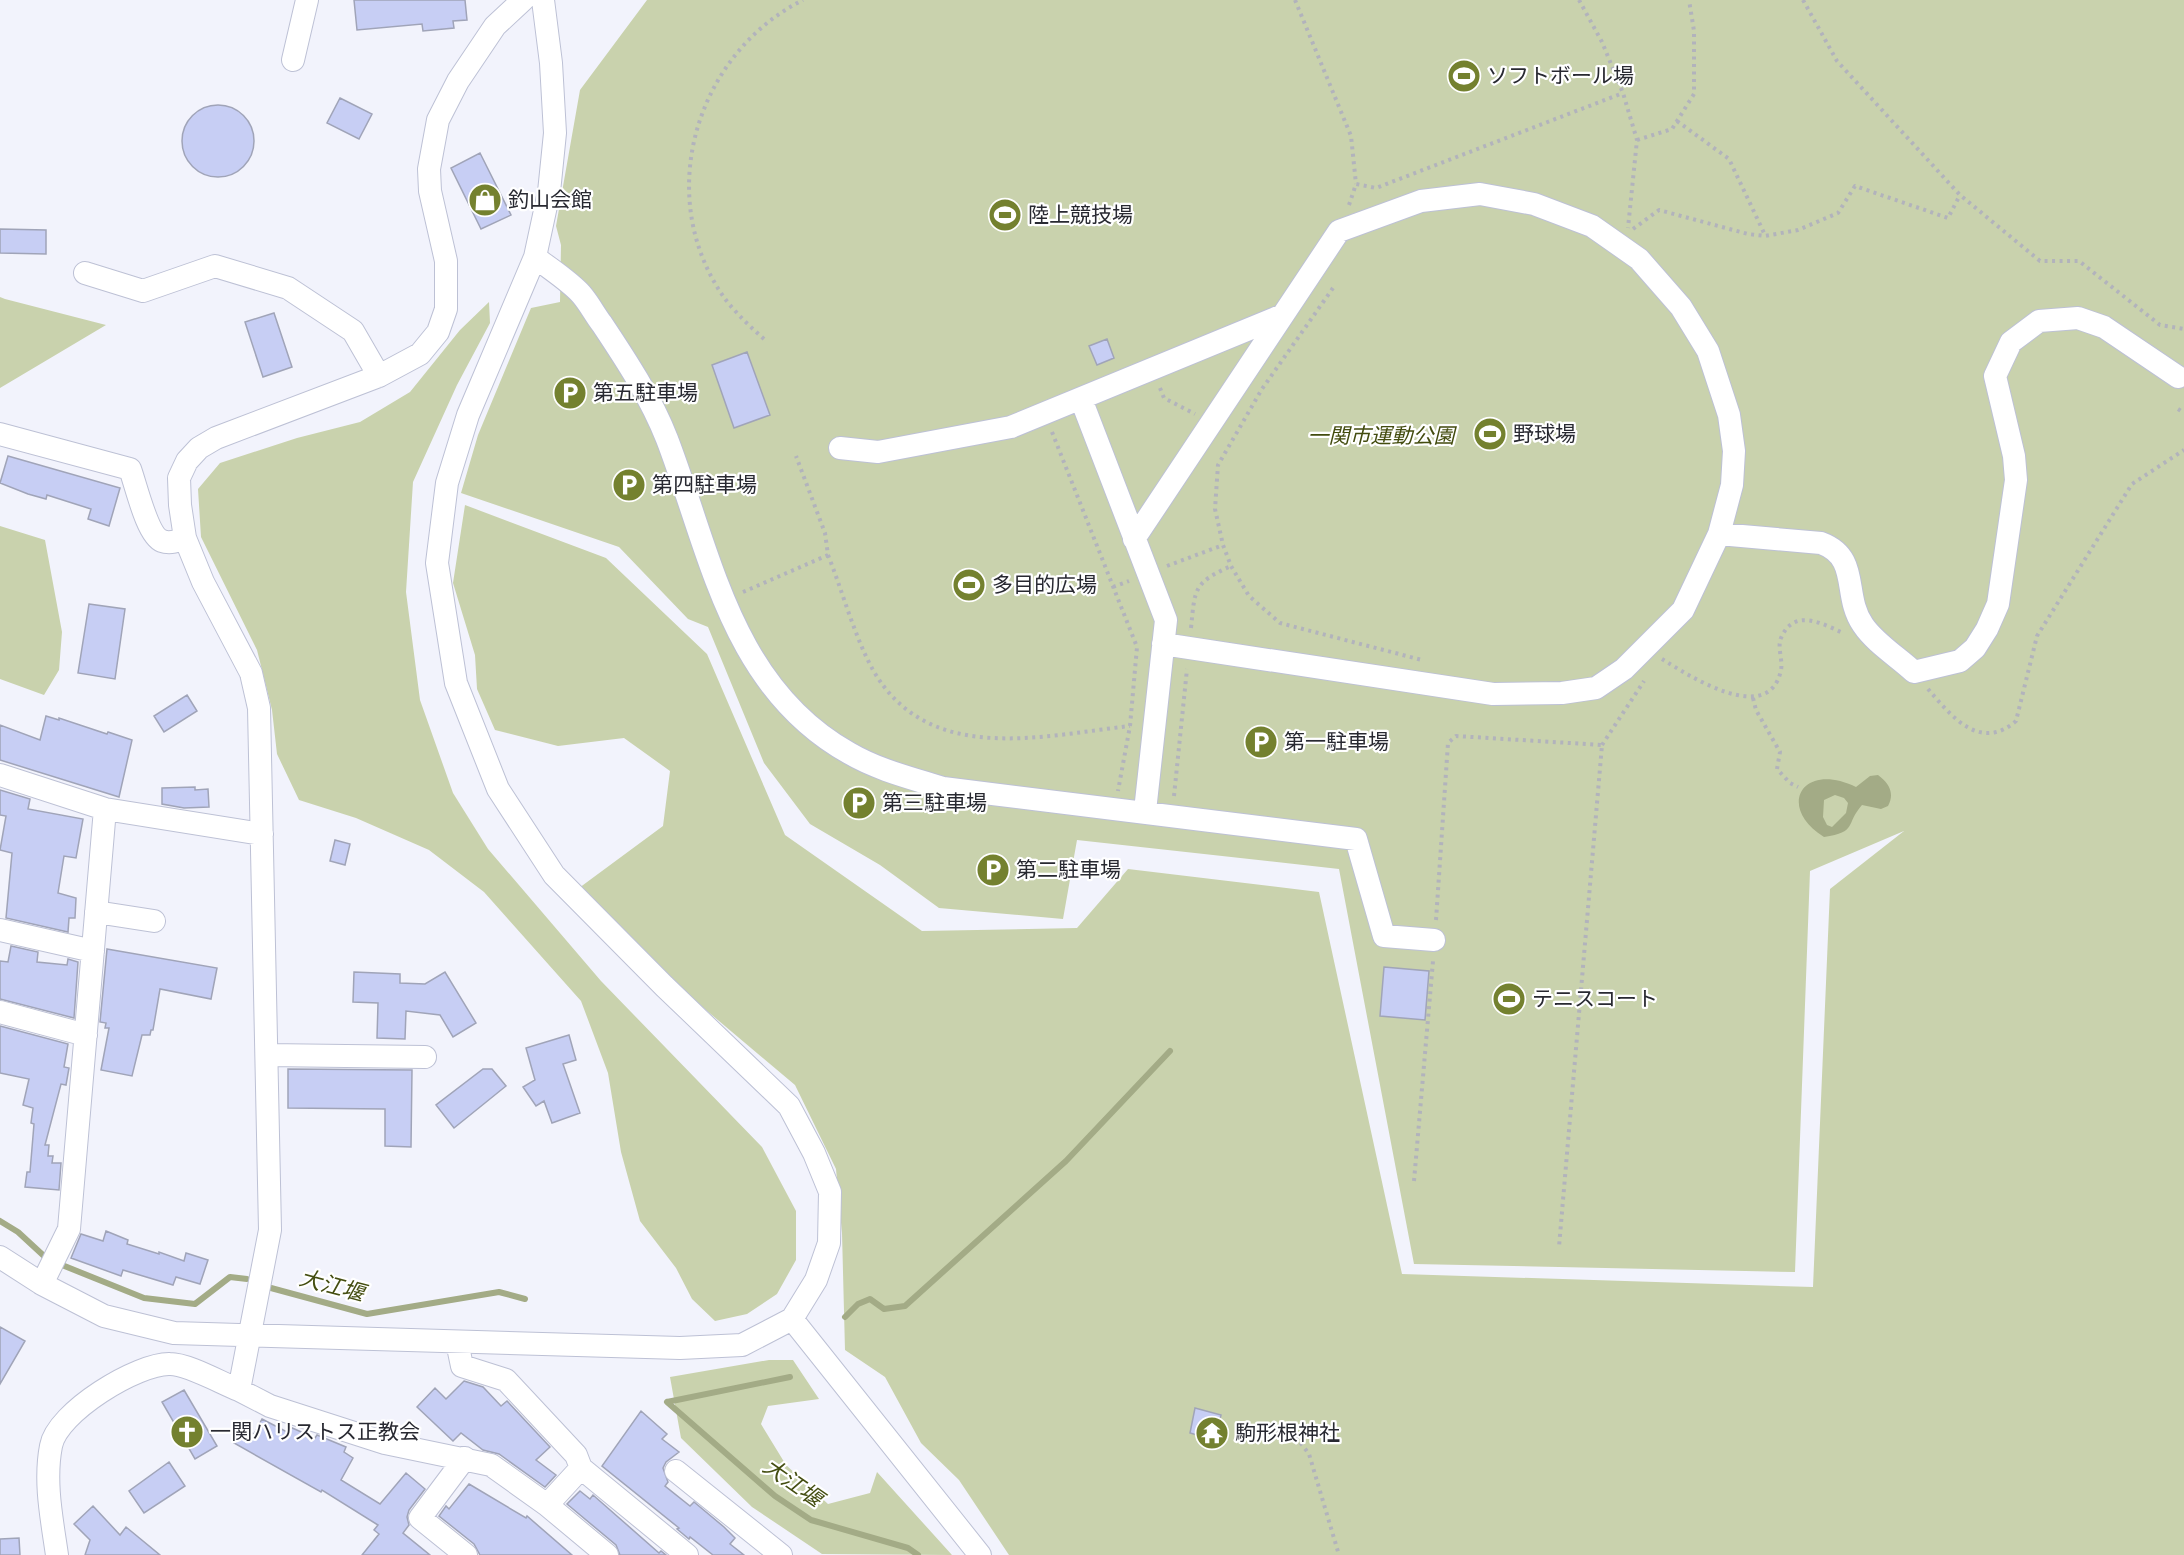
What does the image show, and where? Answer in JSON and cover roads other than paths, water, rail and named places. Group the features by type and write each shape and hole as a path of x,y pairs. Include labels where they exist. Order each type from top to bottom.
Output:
{"street":[{"path":"293,60 308,0"},
{"path":"238,1390 270,1230 259,708 251,673 203,582 185,538 178,478 187,462 199,448 216,438 379,376 420,354 438,332 446,309 446,261 429,180 438,120 458,81 495,26 523,0"},
{"path":"3,1265 104,1316 174,1333 680,1348 742,1345 792,1319 816,1280 829,1243 830,1191 814,1153 789,1106 554,875 498,789 456,683 437,563 447,483 468,415 535,257 549,192 555,133 551,63 543,0"},
{"path":"1134,538 1339,231 1421,201 1480,194 1534,204 1592,226 1639,259 1681,307 1708,351 1720,382 1729,415 1734,451 1732,485 1719,534 1683,610 1624,669 1596,688 1562,693 1493,694 1163,644"},
{"path":"535,257 581,294 628,363 666,436 719,589 740,638 765,679 804,720 849,753 894,773 943,788 1173,814 1356,839 1384,936 1434,940"},
{"path":"85,273 143,291 215,266 288,288 353,331 379,376"},
{"path":"840,448 879,452 1011,427 1283,315"},
{"path":"1719,534 1821,543 1837,549 1845,561 1856,612 1870,633 1914,672 1960,661 1981,639 1998,604 2016,480 2014,456 1995,376 2011,342 2039,321 2078,318 2104,327 2178,376"},
{"path":"1081,399 1166,620 1145,811"},
{"path":"0,434 130,470 152,532 161,541 173,542 185,538"},
{"path":"0,775 105,809 262,834"},
{"path":"42,1284 69,1229 105,809"},
{"path":"96,912 154,921"},
{"path":"0,930 93,951"},
{"path":"0,1012 86,1035"},
{"path":"267,1055 425,1057"},
{"path":"792,1319 980,1555"},
{"path":"457,1342 462,1366 506,1380 576,1455 581,1468 687,1555"},
{"path":"57,1555 49,1501 51,1444 66,1419 84,1402 147,1368 172,1364 238,1390 270,1406 385,1443 491,1465 547,1505 607,1555"},
{"path":"463,1554 420,1518 465,1458"},
{"path":"547,1505 581,1468"},
{"path":"676,1471 768,1551"}],"waterway":[{"path":"845,1317 858,1304 870,1299 884,1309 905,1306 1066,1161 1170,1051"},
{"name":"大江堰","path":"0,1221 18,1232 44,1256"},
{"name":"大江堰","path":"62,1265 144,1298 195,1304 230,1277 247,1279"},
{"name":"大江堰","path":"271,1288 367,1314 499,1292 525,1299"},
{"path":"667,1402 790,1377"},
{"name":"大江堰","path":"667,1402 775,1496 811,1520 908,1548 918,1555"}],"place":[{"name":"ソフトボール場","path":"1464,76"},
{"name":"釣山会館","path":"485,200"},
{"name":"陸上競技場","path":"1005,215"},
{"name":"第五駐車場","path":"570,393"},
{"name":"野球場","path":"1490,434"},
{"name":"第四駐車場","path":"629,485"},
{"name":"多目的広場","path":"969,585"},
{"name":"第一駐車場","path":"1261,742"},
{"name":"第三駐車場","path":"859,803"},
{"name":"第二駐車場","path":"993,870"},
{"name":"テニスコート","path":"1509,999"},
{"name":"一関ハリストス正教会","path":"187,1432"},
{"name":"駒形根神社","path":"1212,1433"}],"park label":[{"name":"一関市運動公園","path":"1381,436"}]}
